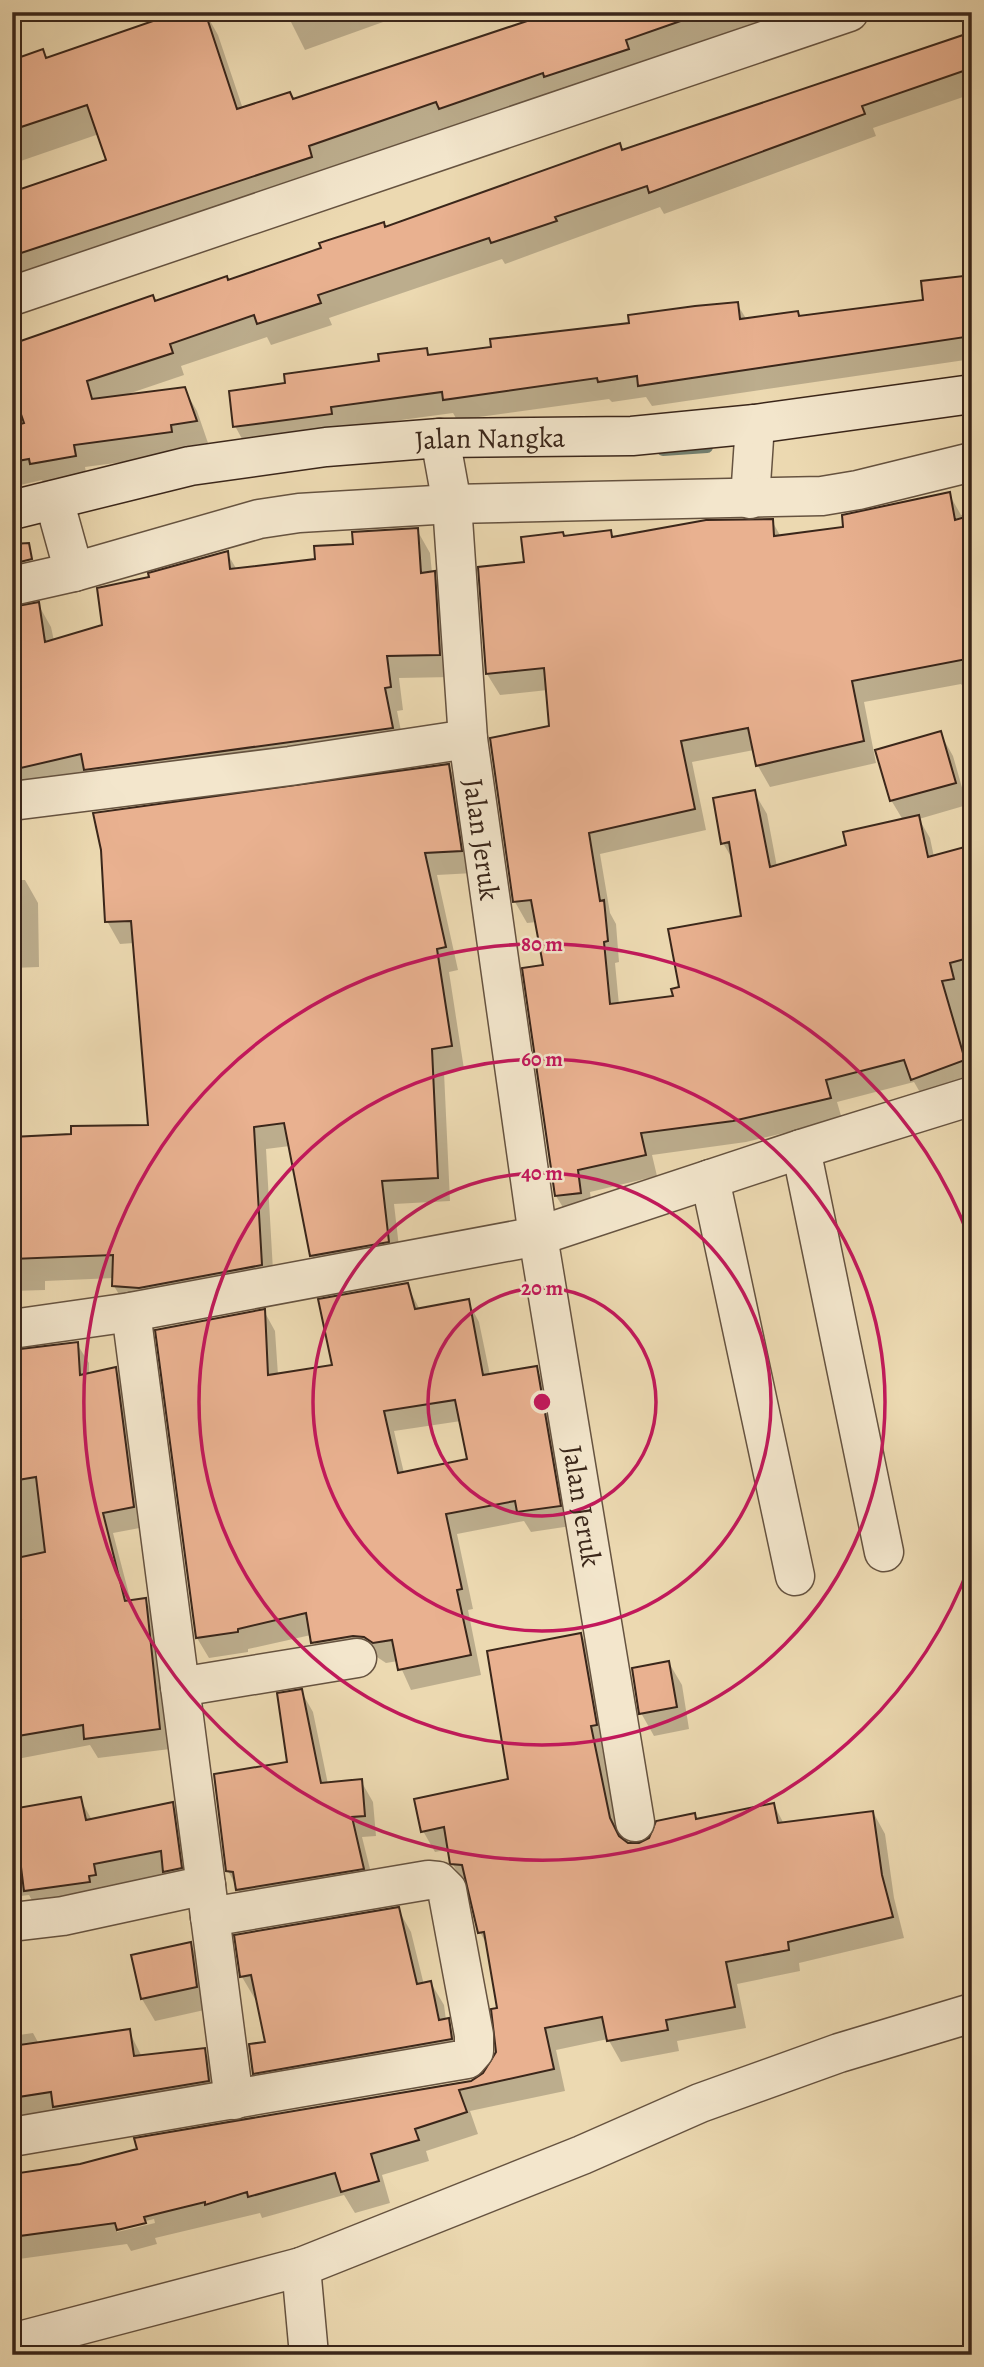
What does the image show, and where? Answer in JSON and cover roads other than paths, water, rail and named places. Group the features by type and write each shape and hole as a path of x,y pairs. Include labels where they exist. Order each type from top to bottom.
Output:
{"street":[{"path":"12,296 849,12"},
{"name":"Jalan Nangka","path":"12,510 55,503 190,466 326,447 755,429 972,394"},
{"path":"750,492 755,429"},
{"name":"Jalan Jeruk","path":"441,441 452,500 468,740 538,1236 635,1822"},
{"path":"12,586 71,565 260,519 299,513 452,500 750,492 822,496 858,490 972,462"},
{"path":"55,503 71,565"},
{"path":"12,801 290,766 468,740"},
{"path":"12,1329 131,1312 538,1236 801,1149 972,1098"},
{"path":"801,1149 884,1552"},
{"path":"710,1179 795,1576"},
{"path":"131,1312 234,2100"},
{"path":"180,1687 357,1658"},
{"path":"12,1922 208,1901 438,1881 447,1890 474,2035 474,2051 467,2059 12,2137"},
{"path":"12,2343 57,2343 301,2267 582,2155 700,2103 839,2053 972,2013"},
{"path":"301,2267 309,2355"}],"waterway":[{"path":"663,450 707,447"}]}
